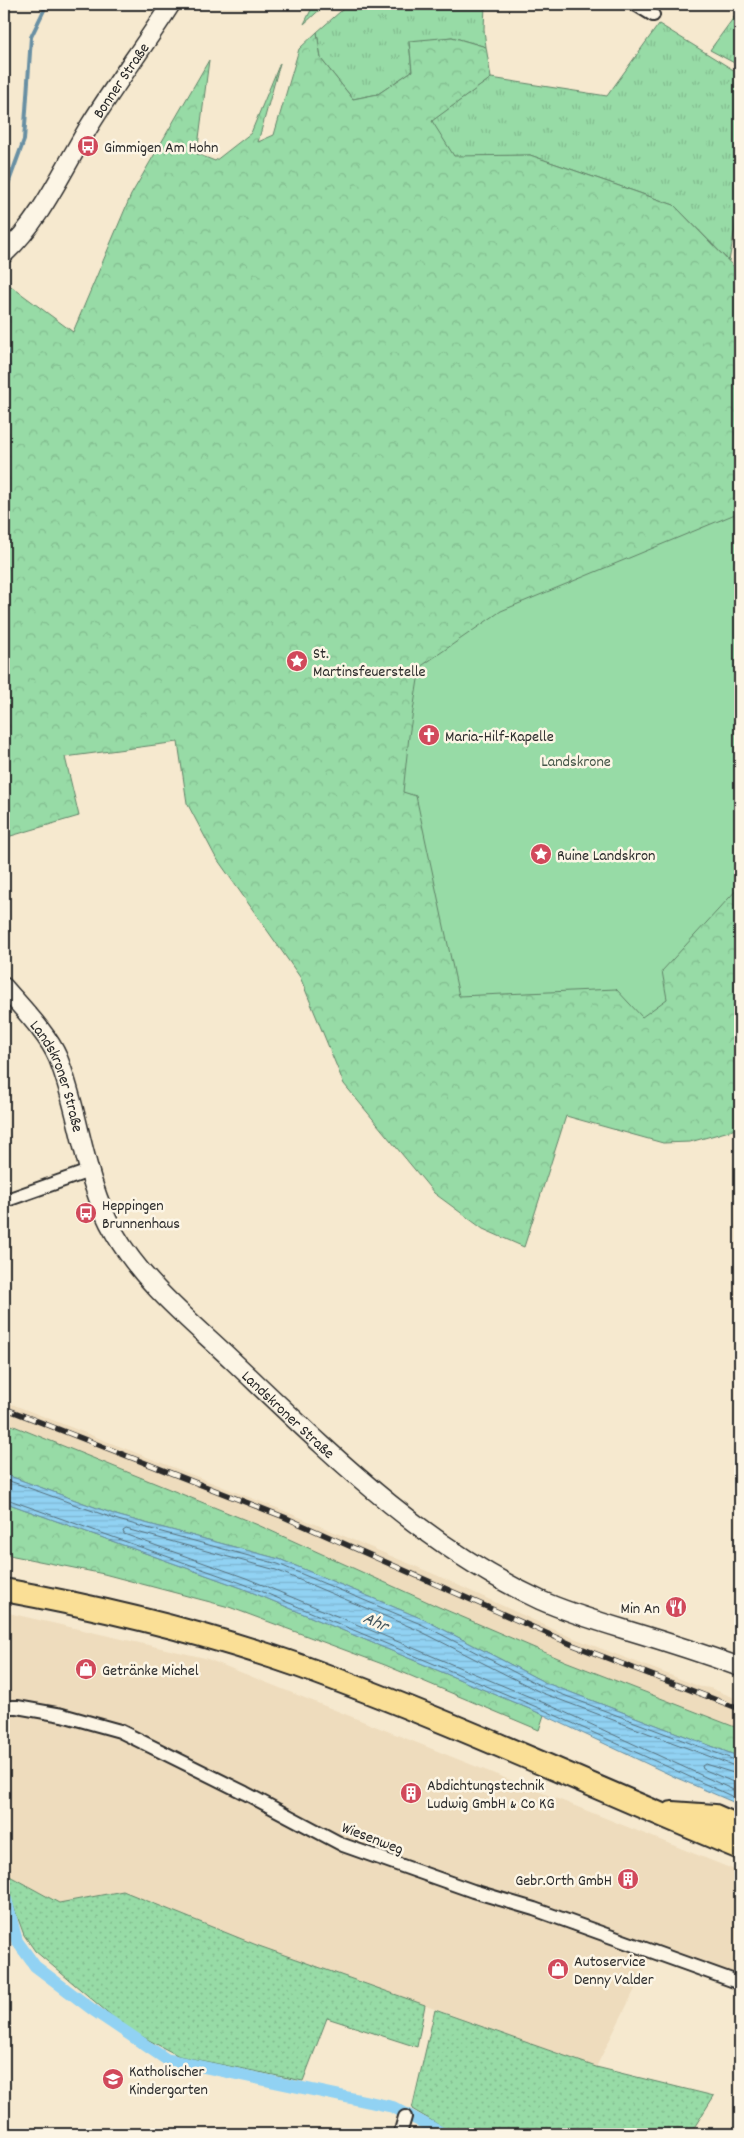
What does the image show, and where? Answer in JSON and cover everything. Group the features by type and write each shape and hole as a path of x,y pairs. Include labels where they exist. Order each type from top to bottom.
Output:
{"highway":[{"path":"4,1590 154,1623 296,1665 418,1712 740,1848"},
{"path":"651,1811 715,1816 740,1827"}],"main road":[{"name":"Bonner Straße","path":"4,254 15,244 33,221 90,126 170,4"},
{"name":"Landskroner Straße","path":"4,987 32,1018 58,1056 89,1171 100,1205 115,1234 132,1259 158,1289 302,1426 392,1506 428,1534 474,1564 541,1601 740,1667"}],"street":[{"path":"635,4 653,15"},
{"path":"4,1201 89,1171"},
{"name":"Wiesenweg","path":"4,1707 17,1707 62,1715 120,1731 245,1792 343,1845 473,1891 534,1909 740,1983"},
{"path":"400,2134 405,2117"}],"shaded area":[{"path":"4,1401 282,1510 436,1575 566,1635 740,1700 740,1729 565,1661 439,1607 258,1525 4,1422"},
{"path":"4,1612 205,1658 740,1872 740,1979 655,1949 596,2067 259,1946 123,1891 59,1903 4,1873"}],"green space":[{"path":"314,4 326,4 304,24"},
{"path":"349,4 485,4 484,29 486,47 452,37 409,42 412,71 378,94 353,99 321,59 317,32"},
{"path":"740,9 740,66 710,50"},
{"path":"659,24 740,74 740,201 729,261 674,205 530,155 454,157 431,121 491,78 607,96"},
{"path":"317,32 321,59 353,99 378,94 412,71 409,41 452,37 486,47 491,78 432,121 454,156 530,155 674,205 740,273 740,1128 690,1142 663,1143 566,1116 524,1247 483,1229 434,1193 344,1084 300,977 215,856 187,803 178,742 65,757 79,816 4,838 4,281 73,332 131,195 209,60 197,154 215,161 251,133 280,63 258,142 274,135 299,49"},
{"name":"Landskrone","path":"740,512 740,886 662,971 667,999 642,1017 616,989 459,996 416,796 403,792 409,736 420,667 501,611"},
{"path":"4,1422 258,1525 439,1607 565,1661 740,1729 740,1757 546,1683 425,1620 279,1559 119,1516 4,1474"},
{"path":"4,1502 242,1588 544,1715 539,1730 385,1665 229,1607 104,1574 4,1554"},
{"path":"4,1873 59,1903 123,1891 259,1946 425,2005 417,2047 327,2018 303,2081 179,2056 126,2028 35,1951 24,1935 9,1894 4,1893"},
{"path":"435,2010 596,2067 714,2096 690,2134 454,2134 412,2109"}],"water":[{"name":"Ahr","path":"4,1474 119,1516 279,1559 425,1620 546,1683 740,1757 740,1805 677,1778 544,1715 242,1588 4,1502"}],"waterway":[{"path":"4,195 24,140 31,37 47,4"},
{"path":"4,326 9,371 4,396"},
{"path":"4,1898 6,1899 17,1941 35,1966 93,2010 166,2059 393,2107 444,2134"}],"railway":[{"path":"4,1408 284,1517 573,1645 740,1709"}],"place":[{"name":"Gimmigen Am Hohn","path":"88,146"},
{"name":"St. Martinsfeuerstelle","path":"297,661"},
{"name":"Maria-Hilf-Kapelle","path":"429,735"},
{"name":"Ruine Landskron","path":"541,854"},
{"name":"Heppingen Brunnenhaus","path":"86,1213"},
{"name":"Min An","path":"676,1607"},
{"name":"Getränke Michel","path":"86,1669"},
{"name":"Abdichtungstechnik Ludwig GmbH & Co KG","path":"411,1793"},
{"name":"Gebr.Orth GmbH","path":"628,1879"},
{"name":"Autoservice Denny Valder","path":"558,1969"},
{"name":"Katholischer Kindergarten","path":"113,2079"}]}
